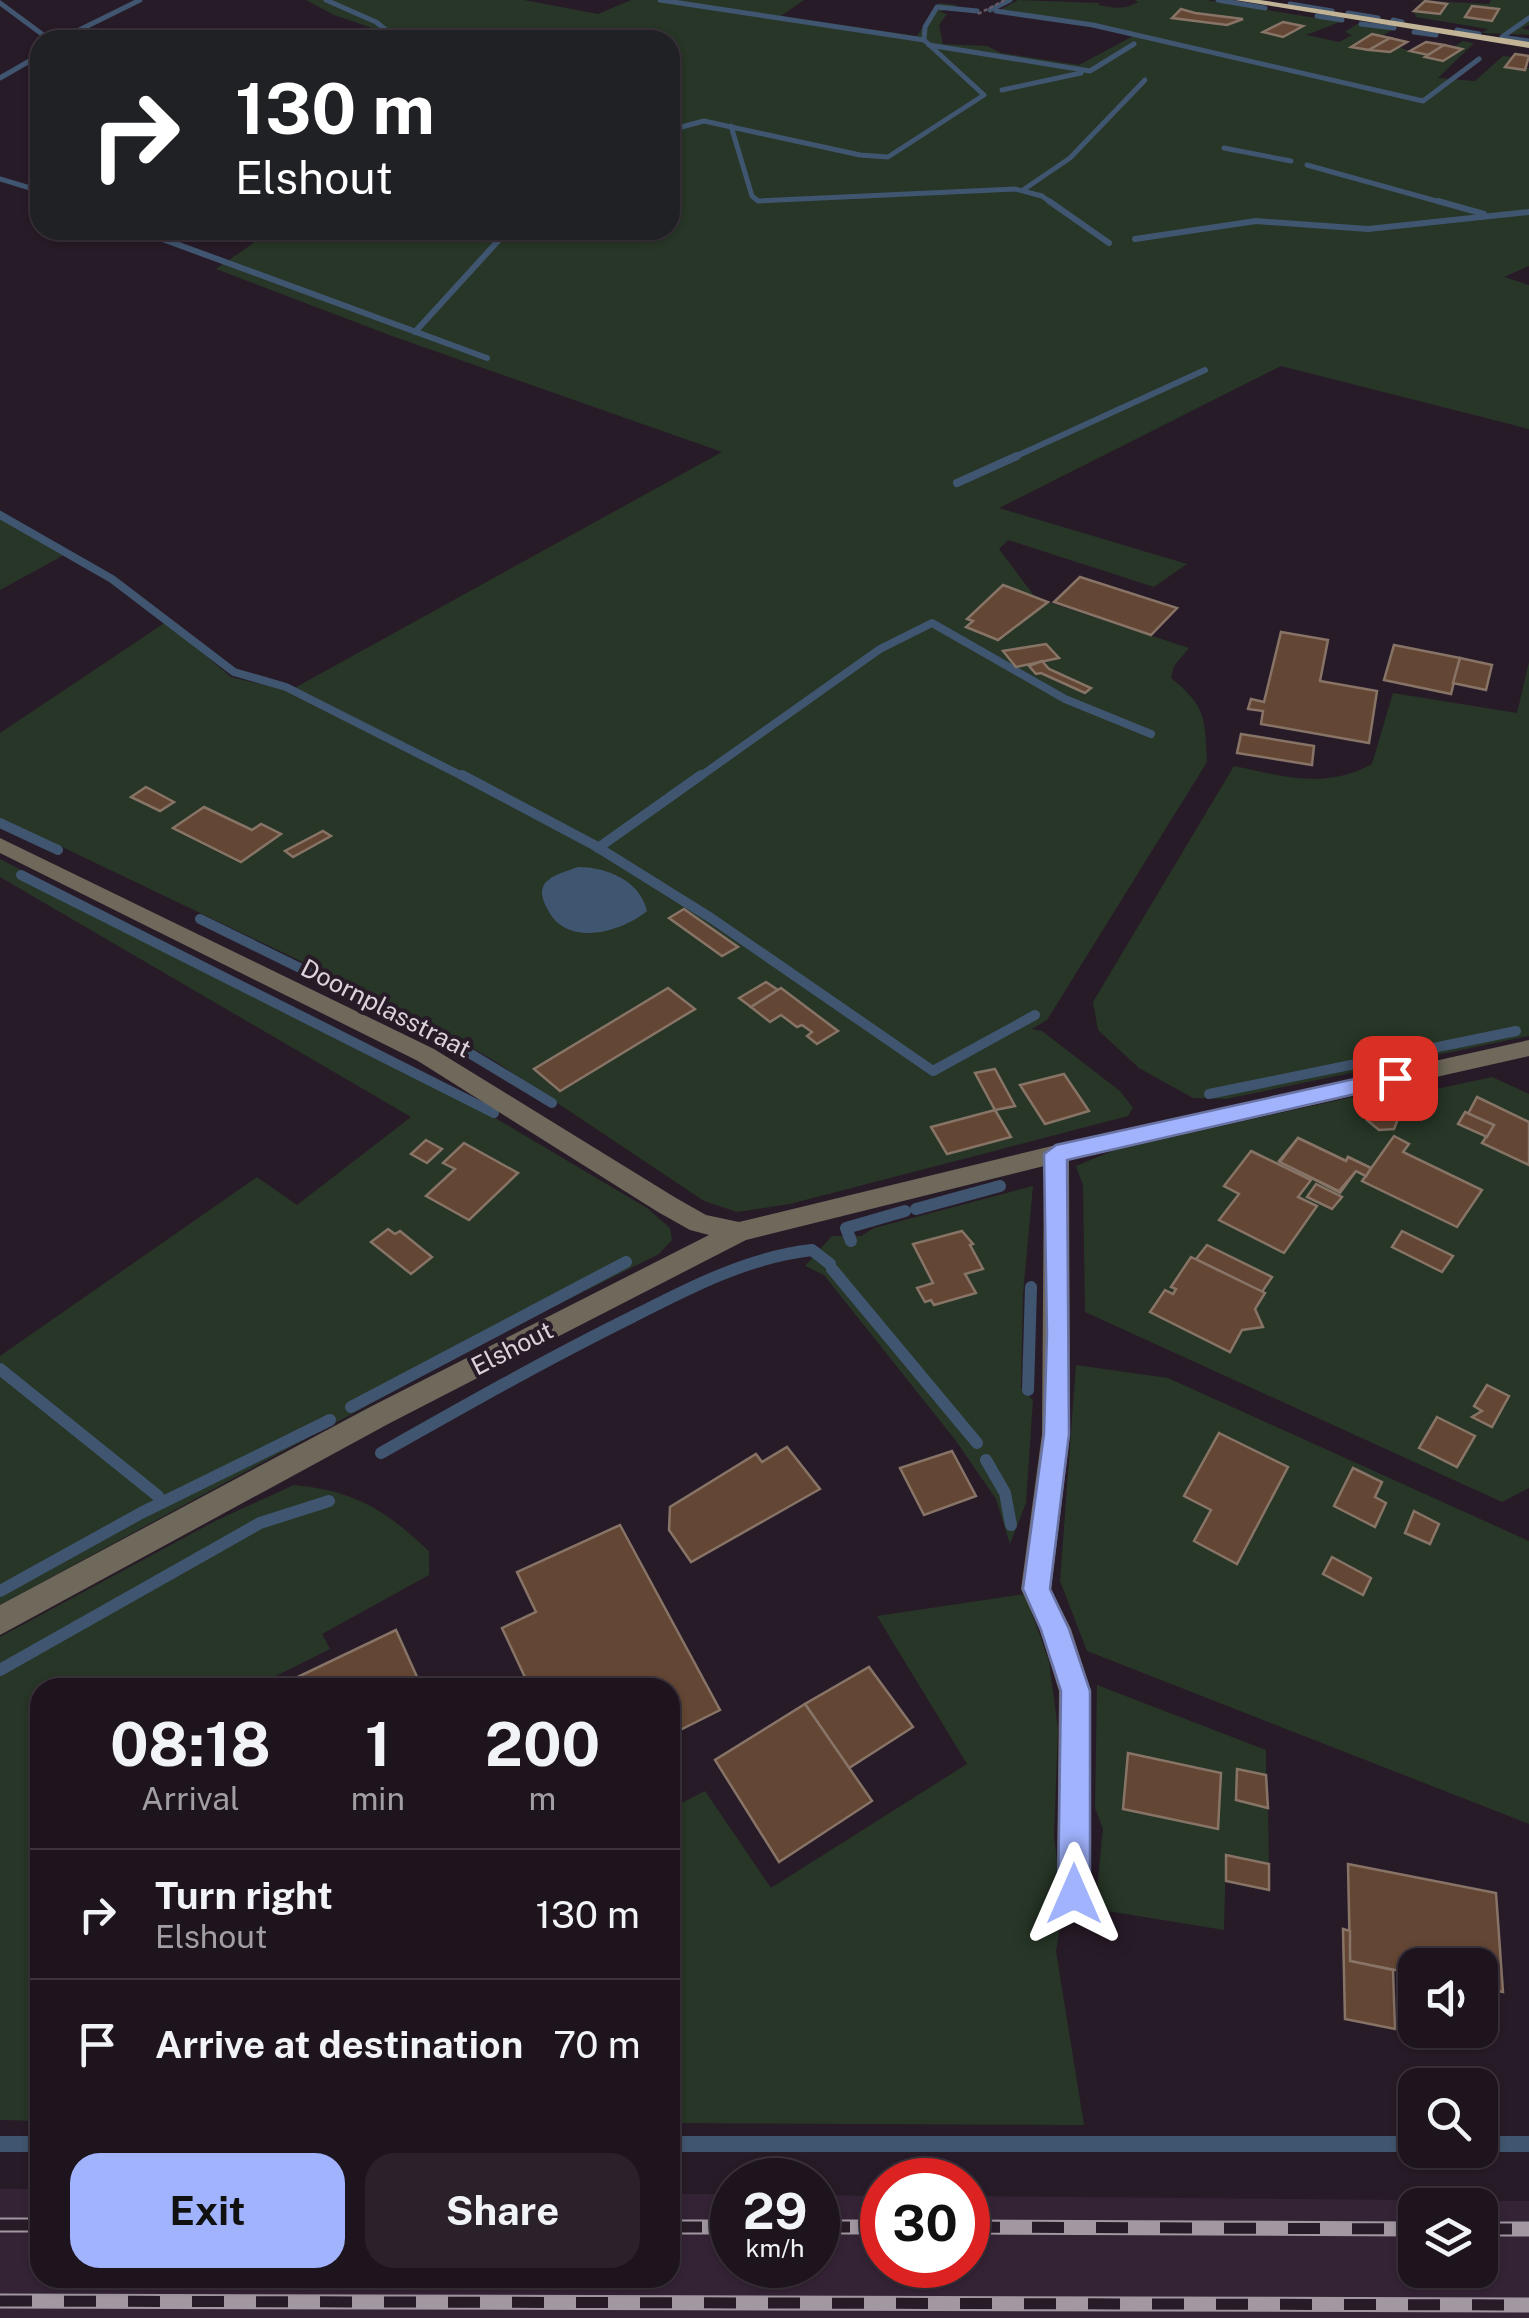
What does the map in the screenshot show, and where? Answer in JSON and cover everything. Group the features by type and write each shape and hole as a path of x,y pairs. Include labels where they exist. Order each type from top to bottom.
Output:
{"main road":[{"path":"1240,0 1529,44"}],"street":[{"name":"Doornplasstraat","path":"0,845 426,1055 667,1206 699,1223 739,1232"},
{"name":"Elshout","path":"0,1620 380,1415 739,1232 1056,1154 1529,1048"},
{"path":"1056,1154 1056,1434 1036,1589 1055,1629 1076,1691 1074,1894"}],"path":[{"path":"978,14 1005,0"}],"shaded area":[{"path":"0,2189 30,2189 30,2288 680,2288 680,2194 710,2194 710,2288 840,2288 840,2195 860,2196 860,2288 990,2288 990,2196 1398,2200 1398,2288 1498,2288 1498,2201 1529,2201 1529,2318 0,2318"}],"green space":[{"path":"306,0 524,0 598,14 631,0 804,0 781,16 917,36 939,3 957,5 940,12 947,14 939,25 943,44 987,46 1001,53 1079,65 1135,35 1000,10 1018,0 1100,3 1119,8 1138,2 1135,0 1206,0 1340,22 1306,35 1339,42 1352,35 1345,32 1357,24 1392,30 1382,36 1372,34 1352,46 1369,51 1398,47 1443,61 1461,50 1453,47 1463,41 1474,43 1438,78 1475,81 1503,56 1512,57 1505,67 1529,68 1529,266 1504,277 1529,285 1529,429 1281,366 999,508 1187,564 1154,587 1008,540 999,549 1035,597 1003,585 968,618 973,621 966,627 998,639 1048,602 1189,648 1174,666 1171,678 1191,697 1201,714 1207,762 1047,1020 1032,1029 1042,1031 1120,1091 1133,1108 1128,1116 790,1204 737,1212 704,1201 493,1060 424,1020 0,821 0,733 166,622 231,677 289,691 722,452 392,336 216,269 258,240 680,240 680,30 372,28","holes":["995,1110 1010,1138 947,1154 931,1127"]},
{"path":"1410,0 1489,4 1491,0 1529,0 1529,25 1522,28 1529,30 1529,35 1482,33 1488,29 1416,17 1414,11 1440,14 1447,4"},
{"path":"0,517 64,555 0,590"},
{"path":"1529,662 1529,1036 1226,1099 1193,1098 1139,1068 1098,1030 1093,1002 1234,766 1321,779 1355,772 1372,764 1393,693 1517,713"},
{"path":"0,859 492,1116 647,1208 670,1228 672,1240 659,1254 501,1333 0,1605 0,1356 257,1177 297,1205 411,1117 0,877","holes":["444,1163 517,1173 468,1220 427,1196 455,1169"]},
{"path":"1492,1077 1529,1094 1529,1122 1478,1098 1458,1124 1487,1137 1483,1143 1529,1165 1529,1488 1502,1502 1085,1312 1083,1185 1076,1166 1117,1149 1384,1090 1394,1098","holes":["1394,1137 1408,1143 1403,1152 1481,1189 1458,1227 1362,1181 1366,1176 1356,1171 1340,1193 1279,1162 1299,1138 1346,1161 1349,1157 1371,1168","1251,1151 1310,1180 1298,1197 1317,1207 1284,1253 1220,1220 1239,1194 1225,1186","1207,1245 1272,1277 1255,1309 1263,1327 1242,1330 1229,1352 1151,1313 1176,1289 1172,1286 1191,1257 1196,1259","1438,1417 1475,1437 1457,1467 1420,1449"]},
{"path":"1033,1186 1023,1294 1021,1388 1033,1400 1026,1503 1010,1544 996,1499 956,1441 824,1275 805,1266 832,1236 861,1236 874,1228","holes":["962,1231 973,1243 965,1274 975,1293 924,1302 918,1288 933,1283 913,1244"]},
{"path":"1076,1365 1168,1378 1529,1541 1529,1824 1087,1651 1060,1581","holes":["1219,1433 1237,1563 1211,1510 1184,1495","1353,1468 1382,1482 1375,1497 1386,1503 1375,1526 1334,1506"]},
{"path":"294,1485 334,1492 383,1513 429,1551 429,1575 322,1634 330,1649 272,1678 30,1678 30,2121 0,2120 0,1637 215,1521"},
{"path":"1025,1594 1049,1661 1058,1729 1054,1836 1063,1909 1056,1951 1084,2125 680,2123 680,1804 705,1791 771,1888 967,1764 877,1616"},
{"path":"1097,1685 1266,1750 1266,1775 1237,1769 1236,1800 1268,1808 1269,1864 1226,1856 1224,1930 1095,1909 1103,1829 1095,1808"}],"water":[{"path":"578,867 620,877 637,891 647,911 624,925 595,933 581,933 557,922 548,910 542,890 554,876"}],"building":[{"path":"1425,1 1447,4 1440,14 1414,11"},
{"path":"1472,6 1499,9 1492,21 1465,17"},
{"path":"1181,9 1243,19 1227,25 1172,18"},
{"path":"1283,22 1303,26 1283,37 1263,32"},
{"path":"1372,34 1390,38 1369,50 1351,47"},
{"path":"1390,38 1407,42 1390,52 1369,50"},
{"path":"1426,42 1444,45 1428,55 1410,51"},
{"path":"1444,45 1462,49 1443,61 1425,57"},
{"path":"1515,54 1529,56 1525,70 1505,67"},
{"path":"1080,577 1177,608 1151,635 1054,602"},
{"path":"1003,585 1048,602 998,640 966,627 973,621 967,619"},
{"path":"1281,632 1328,640 1320,681 1377,691 1369,743 1261,724 1263,711 1248,709 1251,699 1264,702"},
{"path":"1046,644 1059,658 1016,667 1003,651"},
{"path":"1394,645 1460,658 1451,694 1384,680"},
{"path":"1460,658 1492,665 1486,690 1453,683"},
{"path":"1042,661 1049,669 1091,688 1085,693 1036,674 1029,666"},
{"path":"1241,734 1314,746 1312,765 1237,753"},
{"path":"146,787 174,802 160,811 131,797"},
{"path":"204,807 252,830 261,824 281,834 241,862 173,828"},
{"path":"323,831 331,836 293,857 285,851"},
{"path":"684,909 738,947 722,956 669,918"},
{"path":"766,982 778,990 751,1007 739,998"},
{"path":"668,988 695,1009 560,1091 534,1069"},
{"path":"781,988 838,1031 817,1044 807,1036 812,1032 802,1025 797,1027 781,1015 770,1022 751,1007"},
{"path":"995,1069 1015,1106 995,1110 975,1073"},
{"path":"1064,1074 1089,1111 1045,1124 1020,1085"},
{"path":"1477,1097 1529,1122 1529,1165 1482,1143 1494,1125 1468,1114"},
{"path":"995,1110 1011,1137 947,1154 931,1127"},
{"path":"1371,1110 1386,1110 1398,1119 1394,1129 1379,1130 1367,1120"},
{"path":"1465,1112 1494,1125 1487,1137 1458,1124"},
{"path":"1394,1136 1409,1144 1403,1152 1482,1190 1457,1227 1362,1181"},
{"path":"1298,1138 1346,1161 1348,1157 1371,1168 1366,1176 1356,1171 1340,1193 1279,1161"},
{"path":"1298,1138 1346,1161 1348,1157 1371,1168 1366,1176 1356,1171 1339,1191 1280,1162"},
{"path":"426,1140 442,1149 427,1163 411,1154"},
{"path":"464,1143 518,1173 469,1220 426,1196 455,1169 443,1163"},
{"path":"1251,1151 1311,1180 1298,1197 1317,1206 1284,1253 1219,1220 1239,1194 1224,1186"},
{"path":"1316,1184 1342,1197 1332,1209 1307,1197"},
{"path":"388,1229 395,1234 400,1231 432,1257 411,1274 371,1242"},
{"path":"962,1231 973,1244 970,1245 983,1269 965,1274 976,1293 934,1305 931,1300 925,1302 917,1288 933,1283 913,1244"},
{"path":"1402,1231 1453,1256 1442,1272 1392,1247"},
{"path":"1207,1245 1272,1277 1262,1292 1196,1259"},
{"path":"1191,1257 1265,1293 1255,1309 1263,1327 1242,1330 1230,1352 1150,1312 1165,1290 1173,1294 1176,1289 1171,1287"},
{"path":"1487,1385 1509,1396 1492,1427 1472,1417 1482,1411 1474,1406"},
{"path":"1437,1417 1475,1436 1457,1467 1419,1448"},
{"path":"1219,1433 1288,1467 1237,1564 1194,1541 1211,1510 1184,1496"},
{"path":"787,1447 820,1489 691,1562 669,1530 670,1507 756,1454 762,1462"},
{"path":"952,1451 976,1496 924,1515 900,1468"},
{"path":"1353,1468 1382,1482 1375,1497 1386,1503 1375,1527 1334,1506"},
{"path":"1414,1511 1439,1524 1430,1544 1405,1533"},
{"path":"620,1525 720,1710 680,1730 680,1678 525,1678 502,1628 536,1612 517,1572"},
{"path":"1332,1557 1371,1578 1363,1595 1323,1574"},
{"path":"396,1630 418,1678 296,1678"},
{"path":"869,1667 913,1727 849,1768 805,1704"},
{"path":"805,1704 872,1801 779,1862 715,1760"},
{"path":"1128,1753 1221,1773 1218,1829 1123,1809"},
{"path":"1237,1769 1266,1775 1268,1808 1236,1800"},
{"path":"1226,1855 1269,1864 1269,1890 1226,1881"},
{"path":"1348,1864 1496,1893 1503,1992 1498,1991 1498,1948 1398,1948 1398,1971 1350,1961"},
{"path":"1343,1929 1350,1931 1350,1961 1393,1970 1395,2029 1345,2019"}],"waterway":[{"path":"79,30 140,0"},
{"path":"326,0 386,30"},
{"path":"660,0 924,40"},
{"path":"990,10 1010,0"},
{"path":"1218,0 1265,8"},
{"path":"0,3 36,30"},
{"path":"1290,4 1332,11"},
{"path":"924,40 925,27 937,7 977,11"},
{"path":"996,11 1093,25 1423,101 1479,59"},
{"path":"1348,13 1378,18"},
{"path":"1317,16 1342,20"},
{"path":"1502,37 1529,18"},
{"path":"1393,20 1402,22"},
{"path":"1361,24 1394,28"},
{"path":"1457,30 1479,34"},
{"path":"1414,32 1436,35"},
{"path":"1507,38 1529,41"},
{"path":"924,40 930,45"},
{"path":"930,45 1090,71 1134,44"},
{"path":"731,127 860,155 888,157 984,95 930,45"},
{"path":"0,78 30,61"},
{"path":"1002,90 1081,73"},
{"path":"1023,190 1070,158 1145,80"},
{"path":"680,127 704,121 731,127"},
{"path":"731,127 752,196 758,201 1015,189 1042,196 1053,204"},
{"path":"1224,148 1291,161"},
{"path":"1307,165 1447,204"},
{"path":"0,179 30,188"},
{"path":"1049,201 1109,243"},
{"path":"1438,201 1484,214"},
{"path":"1135,239 1256,221 1368,229 1529,212"},
{"path":"165,240 415,332"},
{"path":"415,332 499,240"},
{"path":"415,332 487,358"},
{"path":"1012,458 1205,370"},
{"path":"957,483 1017,456"},
{"path":"0,515 112,579 234,672 286,687 466,778"},
{"path":"698,778 880,649 932,623 1065,699 1151,734"},
{"path":"462,775 598,848"},
{"path":"598,848 701,775"},
{"path":"0,823 58,850"},
{"path":"598,848 711,918 933,1071 1035,1015"},
{"path":"21,875 494,1113"},
{"path":"200,919 451,1042 552,1103"},
{"path":"1209,1094 1516,1031"},
{"path":"916,1209 1000,1186"},
{"path":"851,1241 846,1228 905,1211"},
{"path":"381,1453 569,1349 719,1275 765,1259 812,1250 830,1264"},
{"path":"351,1407 626,1262"},
{"path":"832,1269 977,1443"},
{"path":"1028,1390 1031,1287"},
{"path":"0,1369 158,1496"},
{"path":"0,1591 141,1513 330,1420"},
{"path":"986,1460 1005,1493 1011,1525"},
{"path":"0,1670 260,1523 329,1501"},
{"path":"0,2144 30,2144"},
{"path":"680,2144 1398,2144"},
{"path":"1498,2144 1529,2144"}],"railway":[{"path":"0,2225 30,2225"},
{"path":"680,2227 710,2227"},
{"path":"840,2227 860,2227"},
{"path":"990,2227 1398,2229"},
{"path":"1498,2229 1529,2229"},
{"path":"0,2301 1529,2305"}],"route":[{"path":"1074,1894 1076,1691 1055,1629 1036,1589 1056,1434 1056,1154 1395,1078"}]}
